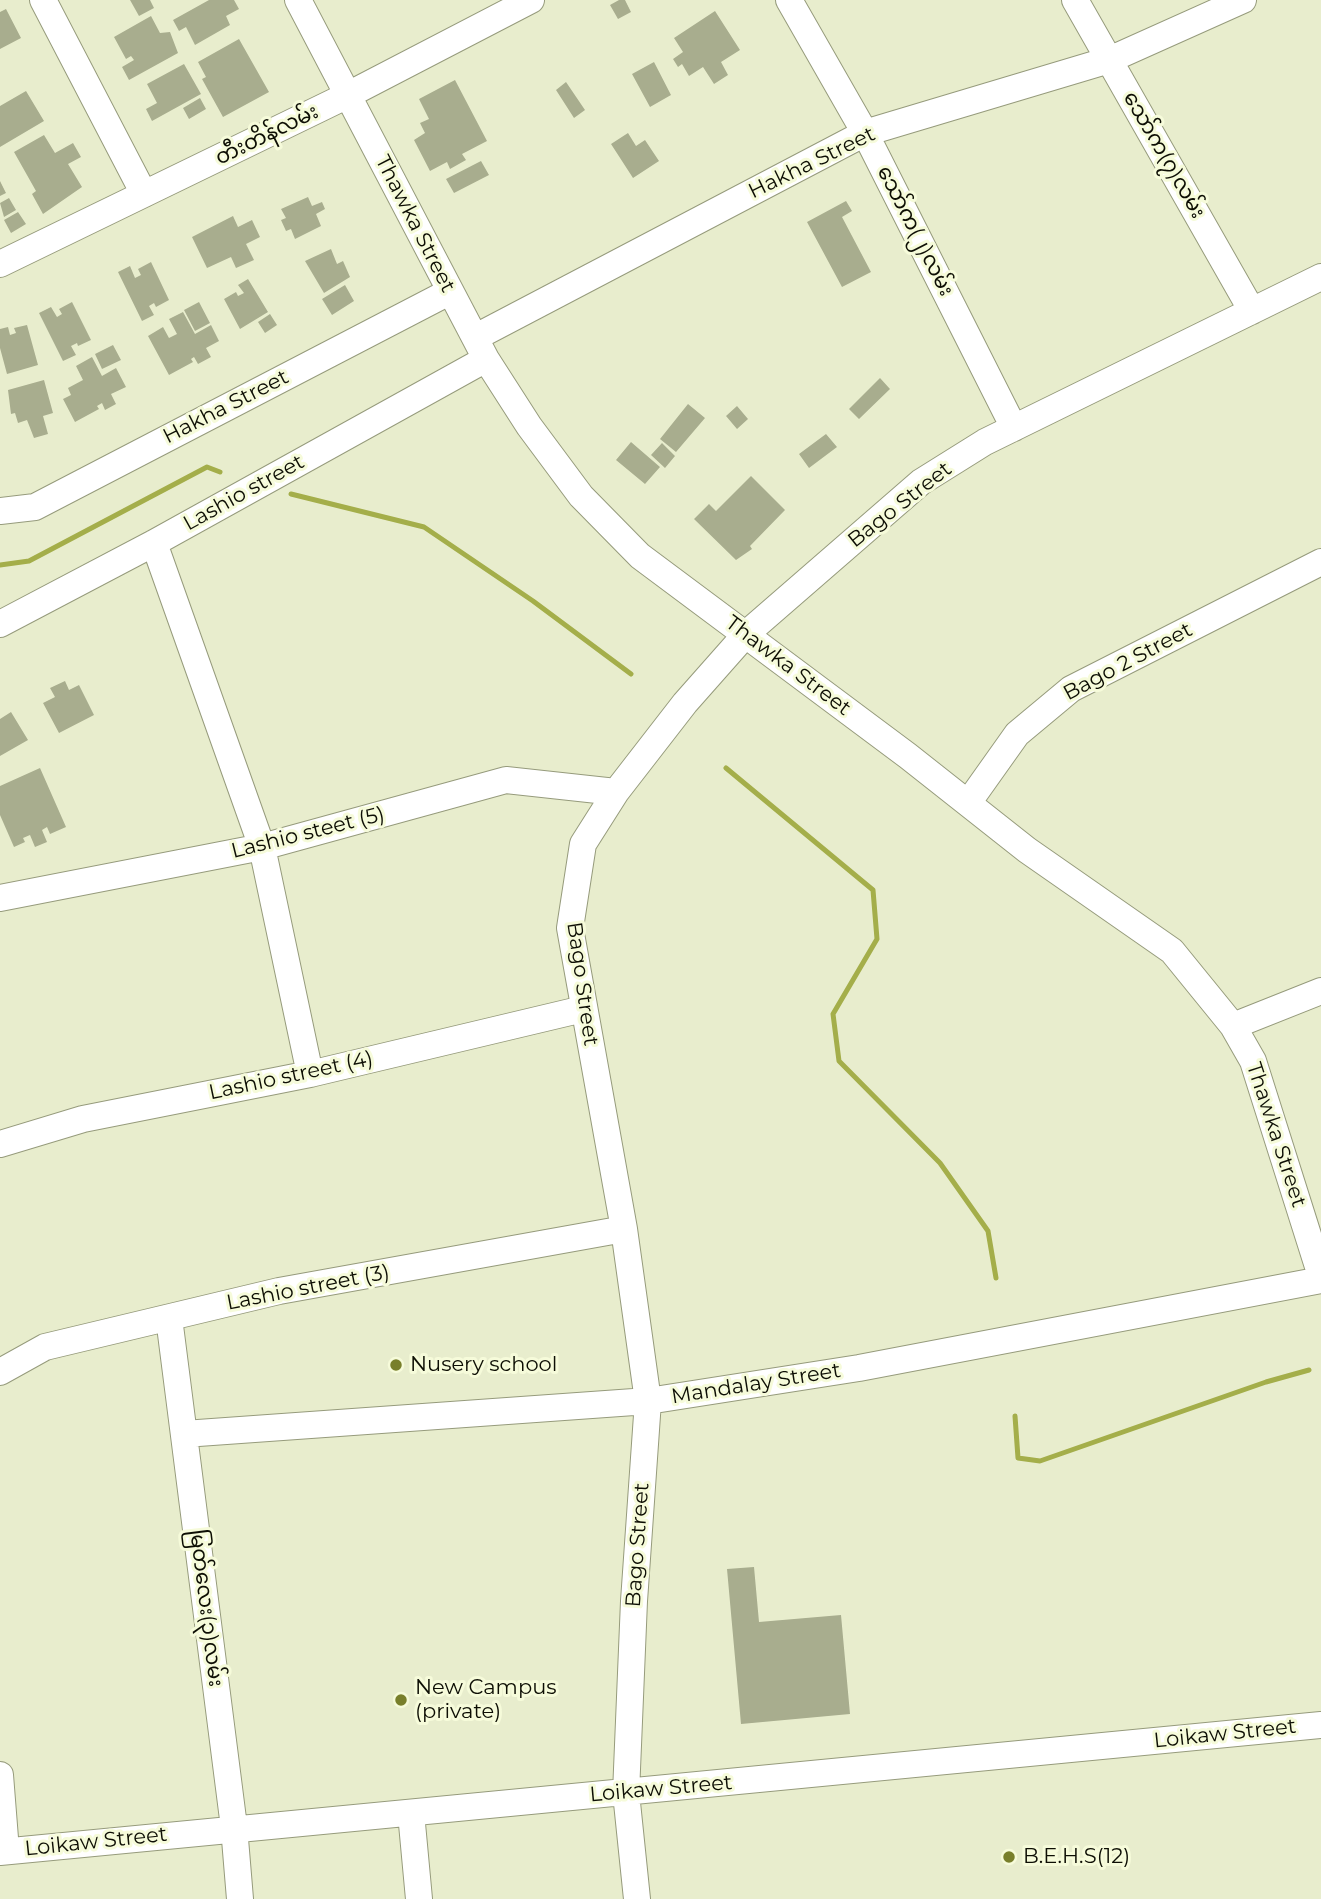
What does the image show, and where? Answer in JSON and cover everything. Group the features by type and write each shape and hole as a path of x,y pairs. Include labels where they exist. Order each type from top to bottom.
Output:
{"street":[{"path":"43,0 144,194"},
{"name":"Thawka Street","path":"298,0 449,292 529,426 581,496 640,556 1027,850 1172,951 1233,1026 1253,1062 1321,1278"},
{"name":"တီးတိန်လမ်း","path":"0,264 348,95 531,0"},
{"name":"သော်က(၂)လမ်း","path":"789,0 865,133 1014,428"},
{"name":"သော်က(၇)လမ်း","path":"1075,0 1252,311"},
{"name":"Hakha Street","path":"481,348 865,133 1109,60 1242,0"},
{"name":"Bago Street","path":"637,1899 625,1793 648,1401 624,1229 570,928 583,844 616,792 685,703 746,634 921,482 1014,428 1321,277"},
{"name":"Hakha Street","path":"0,511 34,507 449,292"},
{"name":"Lashio street","path":"0,624 154,543 481,348"},
{"path":"154,543 262,847 310,1074"},
{"name":"Bago 2 Street","path":"968,803 1017,734 1071,689 1320,565"},
{"name":"Lashio steet (5)","path":"0,898 262,847 506,780 616,792"},
{"path":"1233,1026 1321,991"},
{"name":"Lashio street (4)","path":"0,1144 83,1119 310,1074 583,1009"},
{"name":"Lashio street (3)","path":"0,1372 45,1347 279,1291 624,1229"},
{"name":"Mandalay Street","path":"184,1434 648,1401 859,1368 1321,1278"},
{"name":"မြတ်လေး(၃)လမ်း","path":"169,1318 234,1827 240,1899"},
{"name":"Loikaw Street","path":"3,1851 1321,1725"},
{"path":"0,1776 3,1851"},
{"path":"411,1812 419,1899"}],"building":[{"path":"130,0 150,0 154,8 139,16"},
{"path":"209,0 234,0 239,9 226,16 230,25 195,45 186,27 179,31 173,20"},
{"path":"625,0 631,12 618,19 610,5"},
{"path":"6,9 21,38 0,49 0,12"},
{"path":"715,11 740,50 721,62 728,75 714,84 703,67 689,76 682,64 678,67 673,59 683,52 674,38"},
{"path":"151,16 160,33 170,32 178,53 129,80 122,67 134,60 131,56 126,59 114,37"},
{"path":"239,39 269,92 223,117 202,79 206,77 198,62"},
{"path":"654,62 671,95 650,107 632,74"},
{"path":"184,64 201,94 152,121 146,109 157,103 147,84"},
{"path":"455,80 487,141 462,154 466,160 450,169 447,162 430,171 414,140 425,133 420,123 429,119 419,99"},
{"path":"566,82 585,110 574,118 556,90"},
{"path":"26,91 44,121 0,147 0,106"},
{"path":"200,98 206,109 189,119 183,108"},
{"path":"628,133 636,146 645,140 659,161 633,178 611,144"},
{"path":"44,135 55,153 73,143 81,157 68,164 82,187 43,214 32,194 36,191 14,152"},
{"path":"481,161 489,175 454,193 446,179"},
{"path":"0,181 6,193 0,196"},
{"path":"308,197 312,206 322,202 325,209 316,214 321,226 295,239 291,229 286,231 281,220 286,218 281,209"},
{"path":"9,198 16,210 4,217 0,203"},
{"path":"846,201 852,211 842,217 871,272 842,287 807,222"},
{"path":"18,212 26,224 11,233 4,220"},
{"path":"233,216 238,227 252,220 260,237 246,244 254,260 236,268 231,257 207,268 192,237"},
{"path":"331,249 337,264 343,261 350,277 324,293 305,261"},
{"path":"151,262 169,300 156,307 154,303 149,306 154,315 142,321 118,272 130,266 135,278 141,275 138,269"},
{"path":"248,279 268,312 240,329 224,299 236,292 238,296 244,293 238,285"},
{"path":"345,285 354,301 332,315 322,299"},
{"path":"72,302 91,340 71,346 76,355 63,361 39,313 51,307 57,317 62,314 59,309"},
{"path":"199,302 210,323 195,331 184,310"},
{"path":"183,312 195,334 211,325 219,341 206,348 211,357 198,364 194,357 191,359 193,362 169,375 148,336 163,327 169,338 177,334 169,319"},
{"path":"270,314 277,325 265,333 258,322"},
{"path":"27,325 38,365 7,374 0,348 0,329 8,327 10,335 16,333 14,328"},
{"path":"113,345 121,360 102,369 95,354"},
{"path":"92,357 102,376 116,368 126,387 111,394 116,404 105,410 102,403 97,406 99,409 75,422 63,399 71,395 68,388 83,380 76,366"},
{"path":"880,378 890,389 859,419 849,409"},
{"path":"44,380 53,413 43,416 48,434 34,438 27,420 18,423 15,413 11,414 8,390"},
{"path":"688,404 705,418 676,452 660,439"},
{"path":"737,406 748,419 737,429 726,416"},
{"path":"826,434 837,447 809,468 799,454"},
{"path":"631,442 660,467 645,484 616,460"},
{"path":"662,443 675,456 665,468 651,455"},
{"path":"751,476 785,510 750,546 752,549 736,560 694,519 709,504 716,511"},
{"path":"65,681 69,690 79,685 94,715 59,733 43,703 55,697 50,688"},
{"path":"11,712 28,740 0,756 0,719"},
{"path":"40,768 66,827 50,834 47,827 42,830 47,842 35,847 30,835 23,838 25,842 14,847 0,815 0,786"},
{"path":"754,1567 759,1622 841,1615 850,1714 741,1724 727,1569"}],"waterway":[{"path":"0,565 29,561 207,467 220,472"},
{"path":"291,494 424,527 533,601 631,674"},
{"path":"726,768 873,890 877,939 833,1014 839,1061 940,1163 988,1231 996,1278"},
{"path":"1015,1416 1018,1458 1040,1461 1266,1382 1309,1370"}],"place":[{"name":"Nusery school","path":"396,1365"},
{"name":"New Campus (private)","path":"401,1700"},
{"name":"B.E.H.S(12)","path":"1009,1857"}]}
